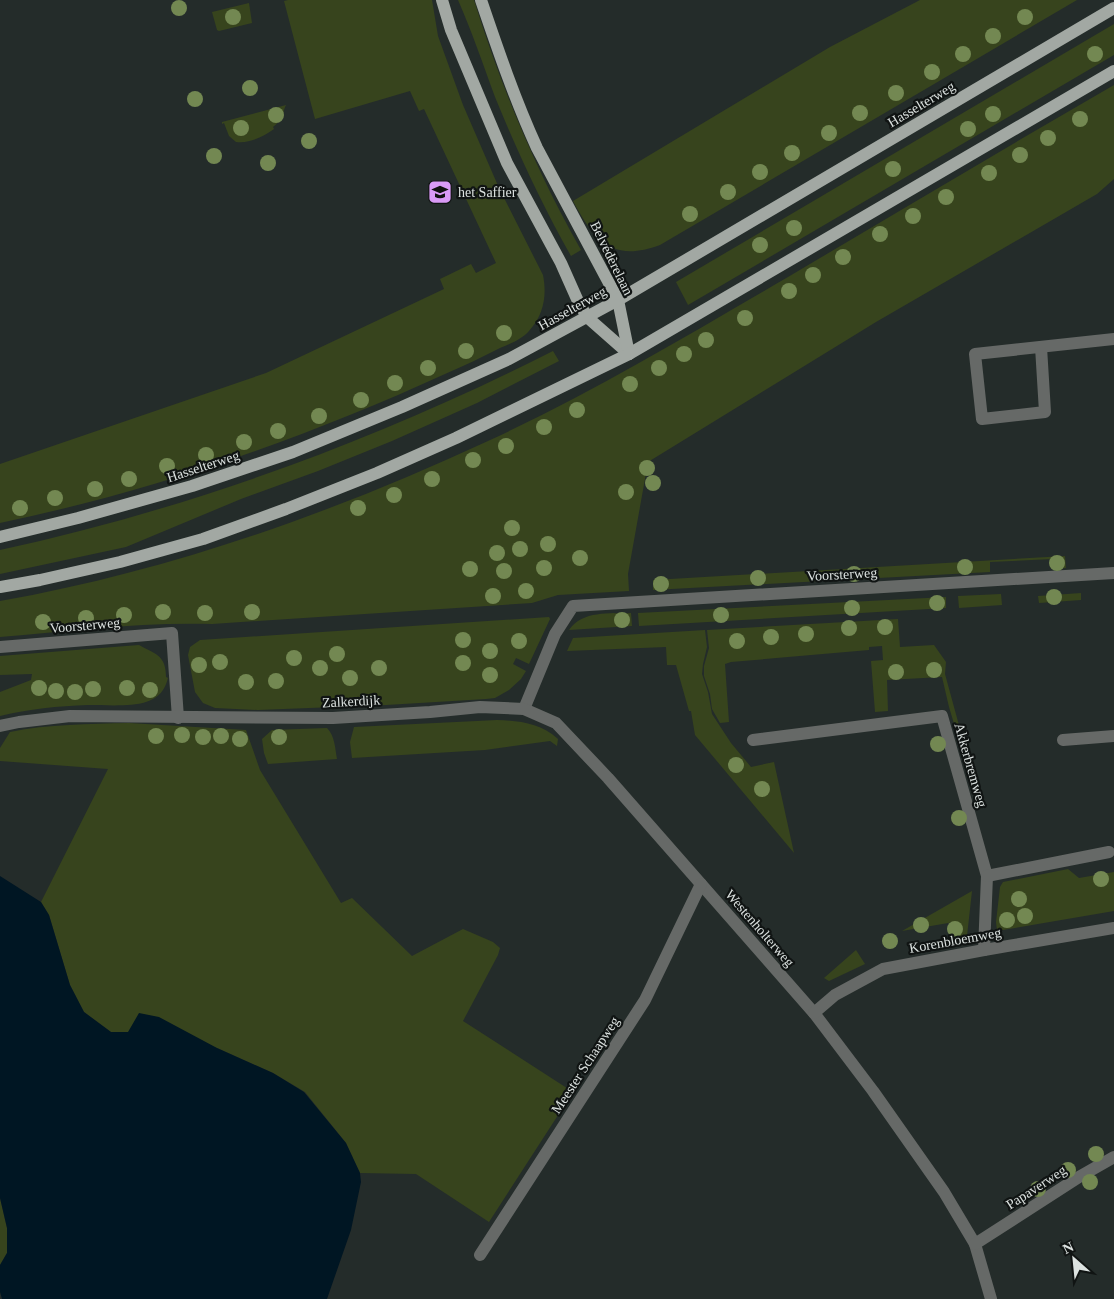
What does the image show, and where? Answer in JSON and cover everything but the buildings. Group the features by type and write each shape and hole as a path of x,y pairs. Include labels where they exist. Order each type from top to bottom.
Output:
{"main road":[{"path":"442,0 451,30 507,163 587,317 629,354"},
{"name":"Belvédèrelaan","path":"481,0 527,127 618,300 629,354"},
{"name":"Hasselterweg","path":"0,537 78,518 192,486 293,452 402,407 509,359 618,300 1114,8"},
{"path":"0,587 120,562 203,539 377,473 456,438 629,354 1114,71"}],"street":[{"path":"1041,347 1045,412 982,419 975,354 1114,339"},
{"name":"Voorsterweg","path":"524,709 555,634 572,606 1114,573"},
{"name":"Voorsterweg","path":"0,647 172,633 178,718"},
{"name":"Zalkerdijk","path":"0,726 70,716 333,718 480,707 524,709"},
{"name":"Westenholterweg","path":"524,709 556,723 566,732 814,1013 873,1091 944,1192 975,1244 991,1299"},
{"name":"Akkerbremweg","path":"753,740 942,716 987,876 984,950"},
{"path":"1064,740 1114,736"},
{"path":"987,876 1109,852"},
{"name":"Meester Schaapweg","path":"480,1255 645,1000 701,884"},
{"name":"Korenbloemweg","path":"814,1013 835,995 883,969 1114,928"},
{"name":"Papaverweg","path":"975,1244 1079,1177 1114,1157"}],"green space":[{"path":"432,0 438,36 463,105 499,188 543,275 545,290 538,318 526,334 512,343 391,398 282,441 171,479 57,510 0,523 0,464 266,373 444,289 440,279 471,264 476,273 496,263 424,109 419,111 410,91 315,119 284,1"},
{"path":"458,0 474,0 508,97 534,159 581,250 571,256 540,198 512,137"},
{"path":"920,0 1077,0 660,245 643,250 629,251 617,249 597,237 581,215 573,201 830,47"},
{"path":"249,3 252,23 217,30 212,12"},
{"path":"1114,24 1114,55 688,305 676,282"},
{"path":"1114,85 1114,179 1097,194 876,322 648,462 628,574 629,591 558,595 532,603 212,624 132,626 0,637 0,601 126,573 249,537 370,492 527,423 677,341"},
{"path":"286,105 282,118 273,127 274,129 252,141 236,142 229,136 224,123 222,124 222,122"},
{"path":"553,351 559,361 477,403 392,441 318,471 241,499 126,547 0,574 0,550 143,514 283,468 419,414"},
{"path":"1065,556 1066,568 1054,569 1053,559 990,562 990,572 653,590 653,580"},
{"path":"1081,593 1081,600 1039,603 1038,596"},
{"path":"1001,594 1002,605 959,608 958,596"},
{"path":"946,597 946,608 639,626 638,613"},
{"path":"631,613 632,626 569,630 581,619 589,616"},
{"path":"549,617 550,619 529,664 516,658 513,664 526,671 521,679 509,690 495,698 486,699 258,710 215,708 203,703 195,692 188,655 190,647 200,640"},
{"path":"898,619 900,647 934,645 946,662 945,674 981,806 979,807 942,677 887,680 888,711 875,712 871,661 883,660 882,646 869,647 869,650 725,664 729,722 720,723 712,709 710,694 704,676 704,666 709,648 707,630"},
{"path":"705,630 707,647 702,674 712,714 731,743 751,767 774,762 794,853 695,735 691,711 689,711 676,665 667,665 666,647 567,651 573,638"},
{"path":"139,645 161,659 164,664 166,677 168,678 161,693 151,700 140,704 55,707 0,716 0,692 31,680 32,674 0,675 0,656"},
{"path":"497,720 522,722 544,729 558,739 557,746 550,741 485,750 352,758 350,742 354,727"},
{"path":"129,723 246,730 260,770 341,903 352,898 412,956 463,929 493,942 500,948 463,1021 573,1092 489,1222 416,1174 360,1173 346,1143 305,1092 273,1073 217,1048 128,1032 111,1032 84,1012 70,985 49,915 41,902 108,769 0,761 0,748 10,732 25,729 84,724"},
{"path":"327,728 333,738 337,759 268,764 262,739 272,730"},
{"path":"1068,869 1079,878 1114,872 1114,911 997,931 996,922 1000,887 1003,882"},
{"path":"972,891 967,936 962,943 959,944 954,922 902,931"},
{"path":"856,950 865,964 829,981 824,978"},
{"path":"0,1198 7,1228 7,1253 0,1265"}],"water":[{"path":"0,876 41,902 49,915 70,985 84,1012 111,1032 128,1032 139,1013 159,1017 217,1048 273,1073 304,1092 346,1143 360,1173 361,1182 351,1230 327,1299 2,1299 0,1292 0,1265 7,1253 7,1228 0,1198"}],"place":[{"name":"het Saffier","path":"440,192"}]}
